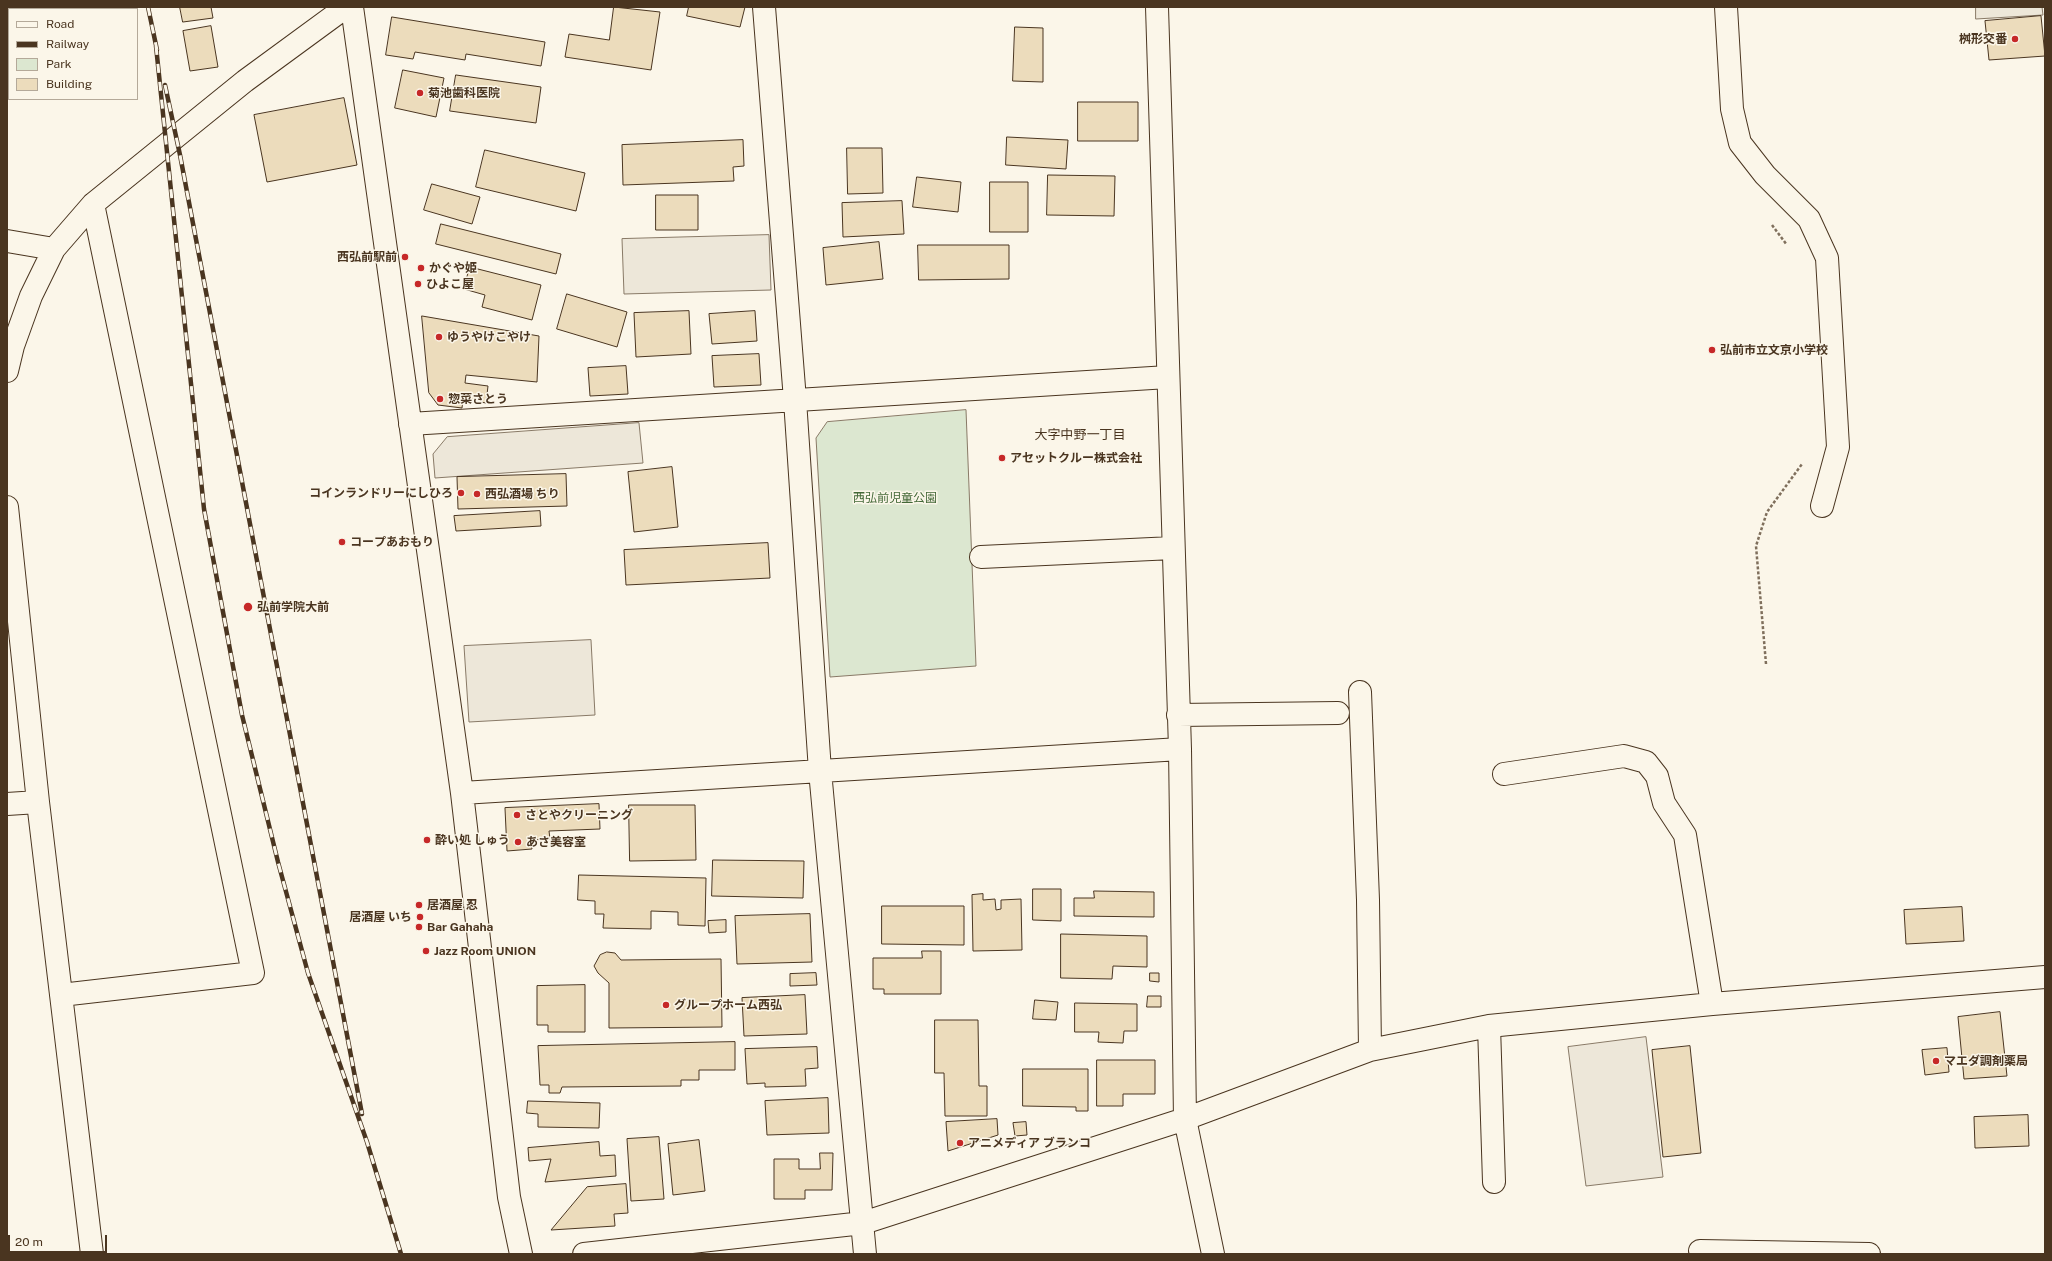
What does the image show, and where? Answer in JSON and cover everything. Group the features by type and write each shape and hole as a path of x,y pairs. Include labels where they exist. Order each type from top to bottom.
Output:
{"street":[{"path":"7,371 13,346 31,296 54,249 93,204 245,81 346,7"},
{"path":"352,7 462,792 509,1197 521,1254"},
{"path":"764,7 795,400 820,771 865,1254"},
{"path":"1157,7 1180,749 1185,1120 1213,1254"},
{"path":"1726,7 1732,109 1740,143 1765,175 1809,219 1827,258 1838,447 1822,506"},
{"path":"61,995 254,973 93,204"},
{"path":"7,241 54,249"},
{"path":"410,424 1168,377"},
{"path":"7,507 38,802 92,1254"},
{"path":"981,557 1173,548"},
{"path":"1360,692 1368,900 1370,1050"},
{"path":"1178,715 1338,713"},
{"path":"462,792 1180,749"},
{"path":"1504,774 1624,756 1646,762 1657,776 1664,803 1685,835 1712,1004"},
{"path":"7,804 38,802"},
{"path":"584,1254 863,1223 1185,1120 1370,1050 1489,1026 1712,1004 2045,977"},
{"path":"1489,1026 1494,1182"},
{"path":"1700,1252 1869,1254"}],"path":[{"path":"1771,224 1789,247"},
{"path":"1766,664 1756,546 1767,512 1803,463"}],"green space":[{"name":"西弘前児童公園","path":"966,410 976,666 830,677 816,438 827,422"}],"shaded area":[{"path":"1976,7 2042,7 2043,15 1976,19"},
{"path":"769,235 771,290 624,294 622,239"},
{"path":"639,423 643,463 435,478 433,454 447,437"},
{"path":"591,640 595,715 469,722 464,646"},
{"path":"1646,1037 1663,1177 1586,1186 1568,1047"}],"building":[{"path":"180,7 211,7 213,18 183,22"},
{"path":"614,7 660,12 651,70 565,57 569,34 609,40"},
{"path":"689,7 745,7 740,27 687,16"},
{"name":"桝形交番","path":"2041,16 2045,56 1989,60 1985,21"},
{"path":"392,17 545,42 541,66 466,54 465,60 415,52 413,59 386,55"},
{"path":"211,26 218,67 190,71 183,31"},
{"path":"1015,27 1043,28 1043,82 1013,81"},
{"name":"菊池歯科医院","path":"403,70 444,78 436,117 395,108"},
{"path":"456,75 541,87 536,123 450,111"},
{"path":"344,98 357,165 267,182 254,115"},
{"path":"1078,102 1138,102 1138,141 1078,141"},
{"path":"1007,137 1068,140 1066,169 1006,165"},
{"path":"743,140 744,166 733,167 734,181 623,185 622,145"},
{"path":"847,148 882,148 883,193 848,194"},
{"path":"485,150 585,173 576,211 476,187"},
{"path":"1048,175 1115,176 1114,216 1047,215"},
{"path":"917,177 961,182 958,212 913,207"},
{"path":"990,182 1028,182 1028,232 990,232"},
{"path":"432,184 480,197 472,224 424,210"},
{"path":"656,195 698,195 698,230 656,230"},
{"path":"902,201 904,234 843,237 842,203"},
{"path":"441,224 561,254 556,274 436,244"},
{"path":"879,242 883,279 826,285 823,248"},
{"path":"918,245 1009,245 1009,279 919,280"},
{"path":"470,267 541,285 532,320 482,307 485,295 464,289"},
{"path":"567,294 627,312 617,347 557,329"},
{"path":"689,311 691,354 636,357 634,313"},
{"path":"755,311 757,341 712,344 709,314"},
{"path":"422,316 539,336 537,382 466,375 465,383 488,386 486,403 463,399 462,408 438,405 429,393"},
{"path":"759,354 761,385 714,387 712,356"},
{"path":"626,366 628,394 590,396 588,368"},
{"path":"672,467 678,527 634,532 628,472"},
{"path":"566,474 567,506 458,509 457,477"},
{"path":"540,511 541,526 456,531 454,516"},
{"path":"768,543 770,578 626,585 624,550"},
{"path":"599,804 600,829 549,831 550,839 531,840 532,849 507,851 505,808"},
{"path":"629,805 695,805 696,860 630,861"},
{"path":"713,860 804,861 803,898 712,896"},
{"path":"579,875 706,878 705,926 678,925 678,912 651,911 651,929 603,928 604,914 595,914 595,901 578,900"},
{"path":"1033,889 1061,889 1061,921 1033,920"},
{"path":"1094,891 1154,892 1154,917 1074,916 1074,898 1094,898"},
{"path":"983,894 983,900 995,899 996,910 1001,909 1001,900 1021,899 1022,950 973,951 972,895"},
{"path":"882,906 964,906 964,945 882,944"},
{"path":"1962,907 1964,941 1906,944 1904,910"},
{"path":"810,914 812,962 737,964 735,916"},
{"path":"726,920 726,932 709,933 708,921"},
{"path":"1061,934 1147,936 1147,967 1113,966 1112,979 1061,978"},
{"path":"922,951 941,951 941,994 884,994 884,989 873,989 873,958 922,958"},
{"name":"グループホーム西弘","path":"607,952 615,953 621,960 721,959 722,1027 609,1028 609,983 598,973 594,966 600,955"},
{"path":"816,973 817,985 790,986 790,974"},
{"path":"1150,973 1159,973 1159,982 1150,981"},
{"path":"585,985 585,1032 548,1032 548,1025 537,1025 537,986"},
{"path":"805,995 807,1034 744,1036 742,998"},
{"path":"1148,996 1161,996 1161,1007 1147,1007"},
{"path":"1035,1000 1058,1002 1056,1020 1033,1019"},
{"path":"1075,1003 1137,1004 1137,1031 1124,1031 1123,1043 1098,1042 1099,1032 1075,1032"},
{"path":"2000,1012 2007,1076 1964,1079 1958,1017"},
{"path":"935,1020 978,1020 979,1086 987,1086 987,1116 945,1116 944,1073 935,1073"},
{"path":"735,1042 735,1070 699,1070 699,1080 681,1080 681,1086 562,1087 560,1093 549,1093 549,1085 540,1085 538,1046"},
{"path":"1690,1046 1701,1153 1663,1157 1652,1050"},
{"path":"817,1047 818,1068 805,1069 806,1086 765,1087 765,1083 747,1084 745,1049"},
{"name":"マエダ調剤薬局","path":"1947,1048 1949,1072 1925,1075 1922,1050"},
{"path":"1097,1060 1155,1060 1155,1094 1123,1094 1123,1106 1097,1106"},
{"path":"1023,1069 1088,1069 1088,1111 1076,1111 1076,1107 1023,1106"},
{"path":"828,1098 829,1133 767,1135 765,1101"},
{"path":"528,1101 600,1103 599,1128 538,1127 538,1114 527,1113"},
{"path":"2028,1115 2029,1146 1975,1148 1974,1117"},
{"name":"アニメディア ブランコ","path":"997,1119 998,1135 948,1151 946,1122"},
{"path":"1026,1122 1027,1135 1015,1136 1013,1123"},
{"path":"659,1137 664,1199 631,1201 627,1139"},
{"path":"699,1140 705,1191 673,1195 668,1144"},
{"path":"599,1142 600,1156 615,1155 616,1176 545,1182 551,1159 529,1161 528,1148"},
{"path":"820,1153 833,1153 832,1190 805,1190 805,1199 774,1199 774,1159 799,1159 799,1169 820,1169"},
{"path":"626,1184 628,1213 614,1214 615,1226 551,1230 587,1187"}],"railway":[{"path":"148,7 157,50"},
{"path":"156,46 204,509 242,715 278,862 308,973 367,1142 401,1254"},
{"path":"165,85 180,155 362,1114"}],"place":[{"name":"桝形交番","path":"2015,39"},
{"name":"菊池歯科医院","path":"420,93"},
{"name":"西弘前駅前","path":"405,257"},
{"name":"かぐや姫","path":"421,268"},
{"name":"ひよこ屋","path":"418,284"},
{"name":"ゆうやけこやけ","path":"439,337"},
{"name":"弘前市立文京小学校","path":"1712,350"},
{"name":"惣菜さとう","path":"440,399"},
{"name":"アセットクルー株式会社","path":"1002,458"},
{"name":"コインランドリーにしひろ","path":"461,493"},
{"name":"西弘酒場 ちり","path":"477,494"},
{"name":"コープあおもり","path":"342,542"},
{"name":"弘前学院大前","path":"248,607"},
{"name":"さとやクリーニング","path":"517,815"},
{"name":"酔い処 しゅう","path":"427,840"},
{"name":"あさ美容室","path":"518,842"},
{"name":"居酒屋 忍","path":"419,905"},
{"name":"居酒屋 いち","path":"420,917"},
{"name":"Bar Gahaha","path":"419,927"},
{"name":"Jazz Room UNION","path":"426,951"},
{"name":"グループホーム西弘","path":"666,1005"},
{"name":"マエダ調剤薬局","path":"1936,1061"},
{"name":"アニメディア ブランコ","path":"960,1143"}],"district":[{"name":"大字中野一丁目","path":"1080,435"}]}
